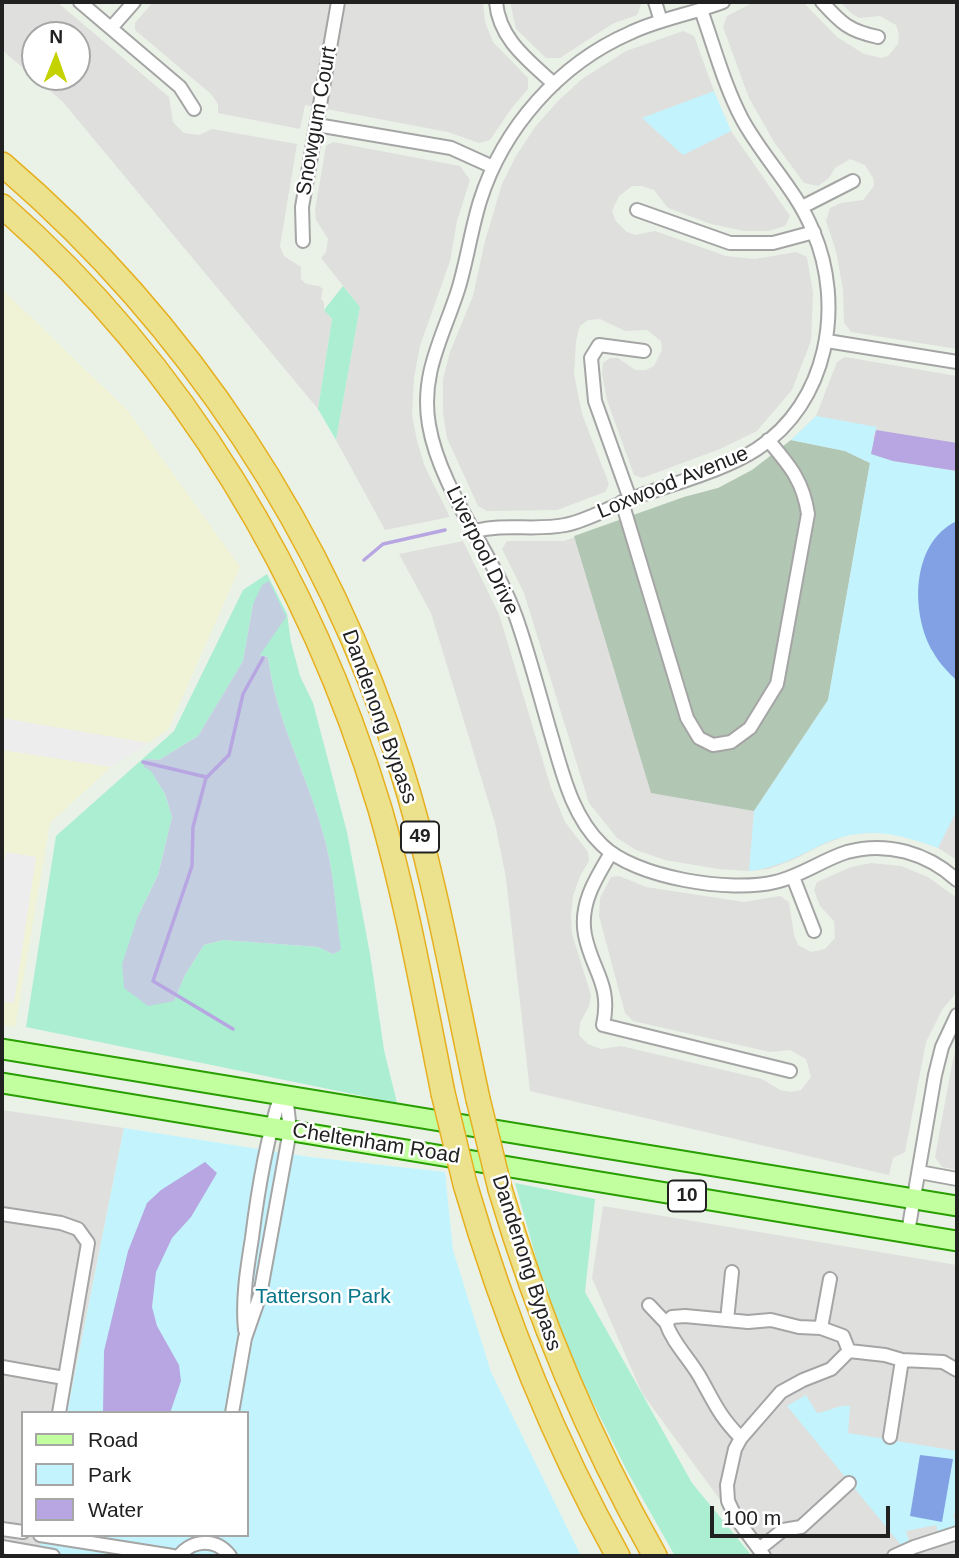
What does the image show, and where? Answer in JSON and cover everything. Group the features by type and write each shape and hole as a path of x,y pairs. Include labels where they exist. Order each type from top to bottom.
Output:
{"highway":[{"name":"Dandenong Bypass","path":"2,164 92,249 176,344 244,439 309,547 328,586 372,686 411,802 499,1189 537,1304 594,1442 655,1556"},
{"name":"Dandenong Bypass","path":"2,206 78,280 152,364 227,470 300,600 343,698 381,812 465,1184 496,1286 569,1463 618,1556"}],"main road":[{"name":"Cheltenham Road","path":"2,1049 957,1206"},
{"name":"Cheltenham Road","path":"2,1083 957,1241"}],"street":[{"path":"80,2 180,88 194,109"},
{"path":"111,28 134,2"},
{"name":"Snowgum Court","path":"303,241 302,207 338,2"},
{"path":"496,2 504,33 522,55 554,84"},
{"path":"655,2 661,21"},
{"name":"Liverpool Drive","path":"723,2 630,33 587,57 554,84 517,127 493,167 480,200 457,293 433,355 427,388 429,424 439,461 498,573 516,618 578,813 588,829 611,853 646,871 719,884 751,886 793,877 846,852 870,848 895,849 920,855 946,870 957,880"},
{"path":"821,2 843,25 878,37"},
{"name":"Loxwood Avenue","path":"475,531 503,526 566,525 729,463 757,449 768,440 793,416 809,392 827,341 828,292 821,253 802,207 743,120 731,97 701,10"},
{"path":"317,125 451,148 493,167"},
{"path":"802,207 853,181"},
{"path":"637,210 730,243 773,243 814,232"},
{"path":"827,341 957,362"},
{"path":"644,351 598,345 591,358 595,401 687,718 699,738 713,745 731,742 750,728 777,684 808,514 805,494 794,471 768,440"},
{"path":"611,853 589,892 584,919 585,935 606,996 603,1025 789,1071"},
{"path":"793,877 814,930"},
{"path":"908,1232 942,1047 957,1015"},
{"path":"232,1411 245,1338 260,1295 284,1095"},
{"path":"245,1338 242,1305 259,1186 280,1128 284,1095"},
{"path":"919,1172 957,1179"},
{"path":"2,1216 68,1225 78,1229 88,1243 59,1411"},
{"path":"727,1320 732,1272"},
{"path":"821,1328 830,1279"},
{"path":"649,1305 666,1323 669,1332 701,1378 724,1421 741,1438"},
{"path":"666,1323 672,1317 685,1316 748,1322 771,1320 799,1327 821,1328 843,1336 849,1351"},
{"path":"849,1351 831,1369 785,1388 741,1438 735,1449 727,1485 728,1500 736,1518 761,1553 783,1530 801,1527 849,1483"},
{"path":"849,1351 902,1360 943,1362 957,1370"},
{"path":"890,1437 902,1360"},
{"path":"2,1367 64,1378"},
{"path":"2,1529 21,1532"},
{"path":"894,1556 914,1546 957,1534"},
{"path":"36,1553 39,1537"},
{"path":"52,1537 173,1556"},
{"path":"179,1556 192,1545 211,1539 230,1556"},
{"path":"932,1542 938,1556"},
{"path":"2,1547 52,1556"}],"shaded area":[{"path":"2,2 57,2 79,21 21,21 21,66 2,50"},
{"path":"153,2 483,2 485,22 493,42 528,78 528,89 490,140 479,143 448,132 305,105 300,129 218,113 218,104 211,94 135,30 135,23"},
{"path":"510,2 642,2 637,15 612,24 560,58 546,58 516,29"},
{"path":"754,2 803,2 837,37 864,54 881,58 888,56 898,44 896,25 880,16 859,18 840,2 957,2 957,349 851,332 844,323 843,290 836,251 826,221 830,208 841,203 863,200 874,186 873,178 865,165 850,159 835,168 829,178 818,186 804,183 774,142 749,98 723,27 727,16"},
{"path":"91,31 169,97 173,122 184,133 199,135 212,129 297,144 280,246 284,256 301,267 301,279 306,284 323,289 321,299 324,302 324,310 332,319 318,409 62,101 50,91 91,91"},
{"path":"683,31 694,36 731,131 790,216 785,226 768,231 744,231 711,224 668,208 654,190 642,186 632,186 619,196 612,211 615,220 627,232 635,235 655,231 726,256 755,259 796,252 807,257 813,293 811,341 792,390 757,431 720,449 642,478 634,475 607,400 602,374 603,363 610,358 618,358 635,370 646,370 654,366 662,350 661,341 647,330 625,331 600,319 588,320 580,326 576,341 574,374 582,414 609,484 605,492 557,510 487,511 478,506 447,438 443,413 443,379 450,352 473,296 485,241 502,184 535,127 582,79 626,51"},
{"path":"333,142 460,166 470,180 457,221 450,261 420,346 414,378 412,415 417,441 425,467 450,517 385,530 336,440 360,307 321,258 326,252 328,239 316,220 315,210 326,146"},
{"path":"2,289 128,411 240,567 168,730 111,767 50,823 15,1027 2,1025"},
{"path":"845,357 957,376 957,860 938,848 902,835 875,832 848,835 769,869 749,871 665,860 636,850 617,838 589,803 524,593 502,549 507,541 564,541 684,497 718,488 752,470 791,440 816,416 837,362"},
{"path":"791,440 845,451 870,463 828,700 754,811 651,793 574,536 684,497 718,488 752,470"},
{"path":"957,521 957,681 933,652 926,636 918,599 923,561 931,545 942,531"},
{"path":"463,541 499,614 551,788 565,822 588,852 589,861 573,896 571,915 572,934 591,995 589,1006 580,1023 579,1035 588,1044 601,1049 621,1046 762,1079 780,1090 790,1092 801,1090 811,1077 806,1059 790,1050 770,1052 633,1021 625,1013 599,916 600,898 611,877 619,876 646,887 744,902 780,896 789,902 798,945 811,952 825,949 835,938 834,921 820,906 814,890 817,882 851,867 871,863 901,866 928,877 957,898 957,992 942,1010 926,1042 905,1152 893,1158 889,1175 530,1091 506,878 495,823 431,613 399,554"},
{"path":"269,581 286,617 260,655 268,657 278,706 313,800 327,848 341,950 333,954 318,947 223,940 204,945 185,975 174,1001 148,1006 124,988 122,964 138,916 158,875 172,817 165,794 151,771 144,767 143,761 159,760 198,736 243,661 253,604 262,585"},
{"path":"2,718 149,743 111,767 2,750"},
{"path":"6,852 36,857 14,1003 2,1001 2,877"},
{"path":"957,1048 957,1170 942,1167 935,1157"},
{"path":"2,1110 124,1128 67,1411 21,1411 21,1537 42,1537 37,1556 2,1556"},
{"path":"603,1206 957,1265 957,1556 761,1556 642,1393 592,1278"},
{"path":"920,1455 953,1459 942,1522 910,1516"}],"green space":[{"path":"714,91 731,131 683,155 642,118"},
{"path":"343,286 360,307 336,440 318,409 332,319 324,310"},
{"path":"816,416 877,427 873,438 893,461 957,471 957,810 938,848 894,835 866,833 837,839 777,865 749,871 754,811 828,700 870,463 845,451 791,440"},
{"path":"267,574 287,614 300,676 313,703 347,832 370,954 384,1050 397,1103 26,1027 56,836 174,731 243,590","holes":["253,604 260,655 268,657 278,706 313,800 327,848 340,950 333,954 318,947 223,940 204,945 185,975 174,1001 138,916 158,875 172,817 165,794 147,759 159,760 198,736 243,661"]},
{"name":"Tatterson Park","path":"124,1128 310,1157 445,1172 453,1250 491,1372 581,1556 37,1556 42,1537 248,1537 248,1411 67,1411"},
{"path":"515,1183 595,1199 585,1292 692,1483 752,1556 675,1556 627,1471 555,1326"},
{"path":"806,1395 817,1413 850,1406 848,1433 957,1451 957,1512 953,1515 957,1526 938,1533 936,1525 906,1531 909,1541 901,1545 787,1406"}],"water":[{"path":"876,430 957,443 957,471 893,461 871,454"},
{"path":"205,1162 217,1173 191,1217 172,1238 156,1272 152,1307 157,1326 179,1365 181,1381 171,1411 103,1411 104,1351 128,1251 147,1203 161,1190"}],"waterway":[{"path":"364,560 383,544 445,530"},
{"path":"233,1029 153,981 192,866 193,827 206,778 229,755 243,694 263,658"},
{"path":"143,762 206,777"}]}
